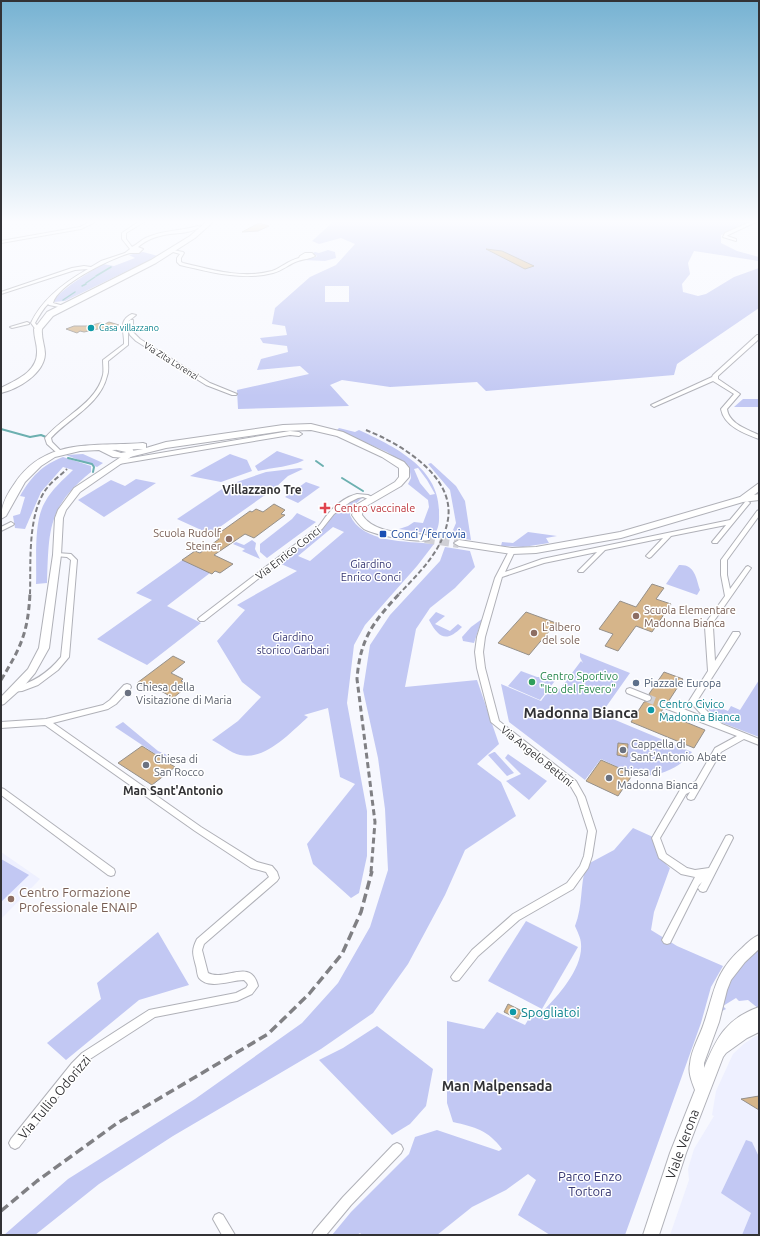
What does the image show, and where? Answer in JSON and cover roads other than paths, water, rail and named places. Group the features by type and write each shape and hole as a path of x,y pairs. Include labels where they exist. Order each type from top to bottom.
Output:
{"main road":[{"path":"1,391 28,375 38,366 41,353 30,325 117,280"},
{"path":"3,511 25,476 44,460 59,452 75,448 99,447 109,450 117,457 130,456 147,449 166,445 244,437 291,427 321,429 340,434 401,464 405,473 402,481 359,508 357,512 358,519 366,527 382,532 426,538"},
{"path":"117,457 166,445"},
{"path":"459,543 512,551 536,550 593,540 656,526 745,501 759,491"},
{"path":"702,1088 697,1075 697,1063 712,1022 720,990 726,976 740,958 759,941"},
{"name":"Viale Verona","path":"651,1235 678,1153 702,1088 717,1054 726,1037 734,1028 759,1013"},
{"name":"Viale Verona","path":"717,1054 742,1032 759,1025"}],"street":[{"path":"1,293 43,280"},
{"path":"12,327 30,325 47,301 76,280"},
{"path":"53,306 50,302 60,291"},
{"path":"35,316 45,308 53,306 62,307"},
{"name":"Via Zita Lorenzi","path":"59,452 49,443 48,438 56,427 87,406 100,390 104,383 106,360 126,345 126,320 135,314 129,330 133,336 199,379 215,388 234,394"},
{"path":"654,405 715,378 715,376 759,336"},
{"path":"715,378 720,384 737,394 724,409 725,416 731,422 759,437"},
{"path":"1,702 28,676 40,658 44,648 57,555 59,518 67,502 84,484 117,457 244,437 290,433 299,434"},
{"name":"Via Enrico Conci","path":"202,619 320,528 333,511 359,494 366,495 373,499"},
{"path":"715,542 745,501"},
{"path":"728,596 724,575 724,560 759,512"},
{"path":"499,576 542,561 602,550 730,522"},
{"path":"1,529 11,524"},
{"path":"656,526 668,535"},
{"path":"649,556 668,535"},
{"path":"581,570 602,550"},
{"name":"Via Angelo Bettini","path":"456,977 475,953 516,917 570,886 584,868 592,840 589,821 581,797 573,783 494,722 481,668 479,652 483,632 499,576 512,551"},
{"path":"15,690 21,690 35,683 57,666 65,657 74,560 69,555 57,555"},
{"path":"712,672 709,627 711,621 748,568"},
{"path":"719,726 710,720 693,701 736,634"},
{"path":"1,725 46,722 104,707 114,702 127,687"},
{"path":"630,691 647,698"},
{"path":"666,705 759,742"},
{"name":"Via Tullio Odorizzi","path":"15,1143 76,1066 86,1056 103,1044 152,1013 237,997 249,991 254,986 249,978 243,976 234,976 218,980 209,979 203,975 197,950 200,942 274,878 274,875 269,869 254,865 198,829 46,722"},
{"path":"691,797 718,750 744,736"},
{"path":"699,783 683,792 656,838 662,856 684,871 694,874 708,872"},
{"path":"1,791 111,872"},
{"path":"703,888 708,872 729,838"},
{"path":"667,940 696,882 708,872"},
{"path":"318,1235 347,1201 397,1149"},
{"path":"219,1219 229,1235"}],"waterway":[{"path":"86,283 91,280"},
{"path":"82,286 86,284"},
{"path":"63,300 75,292"},
{"path":"1,429 30,437 41,435 46,437"},
{"path":"68,458 92,464 94,467 93,472"},
{"path":"316,461 323,466"},
{"path":"342,478 363,491"}],"tunnel":[{"path":"425,538 459,543"},
{"path":"647,698 665,705"}],"railway":[{"path":"366,430 395,444 424,465 436,478 444,492 448,507 447,524 440,544 428,562 400,593"},
{"path":"30,594 31,539 36,511 47,488 67,469"},
{"path":"1,680 14,658 22,639 27,619 30,593"},
{"path":"371,872 375,822 357,679 361,653 365,642 375,622 400,593"},
{"path":"1,1211 37,1181 116,1124 268,1034 309,994 342,954 361,912 372,871"}],"place":[{"name":"Casa villazzano","path":"91,328"},
{"name":"Centro vaccinale","path":"325,508"},
{"name":"Conci / ferrovia","path":"383,534"},
{"name":"Scuola Rudolf Steiner","path":"229,539"},
{"name":"Scuola Elementare Madonna Bianca","path":"636,616"},
{"name":"L'albero del sole","path":"534,633"},
{"name":"Centro Sportivo \"Ito del Favero\"","path":"532,682"},
{"name":"Piazzale Europa","path":"636,683"},
{"name":"Chiesa della Visitazione di Maria","path":"128,693"},
{"name":"Centro Civico Madonna Bianca","path":"651,710"},
{"name":"Cappella di Sant'Antonio Abate","path":"623,750"},
{"name":"Chiesa di San Rocco","path":"146,765"},
{"name":"Chiesa di Madonna Bianca","path":"609,778"},
{"name":"Centro Formazione Professionale ENAIP","path":"11,899"},
{"name":"Spogliatoi","path":"513,1012"}],"district":[{"name":"Villazzano Tre","path":"262,490"},
{"name":"Madonna Bianca","path":"581,713"},
{"name":"Man Sant'Antonio","path":"173,791"},
{"name":"Man Malpensada","path":"497,1086"}],"park label":[{"name":"Giardino Enrico Conci","path":"371,570"},
{"name":"Giardino storico Garbari","path":"293,643"},
{"name":"Parco Enzo Tortora","path":"590,1184"}]}
